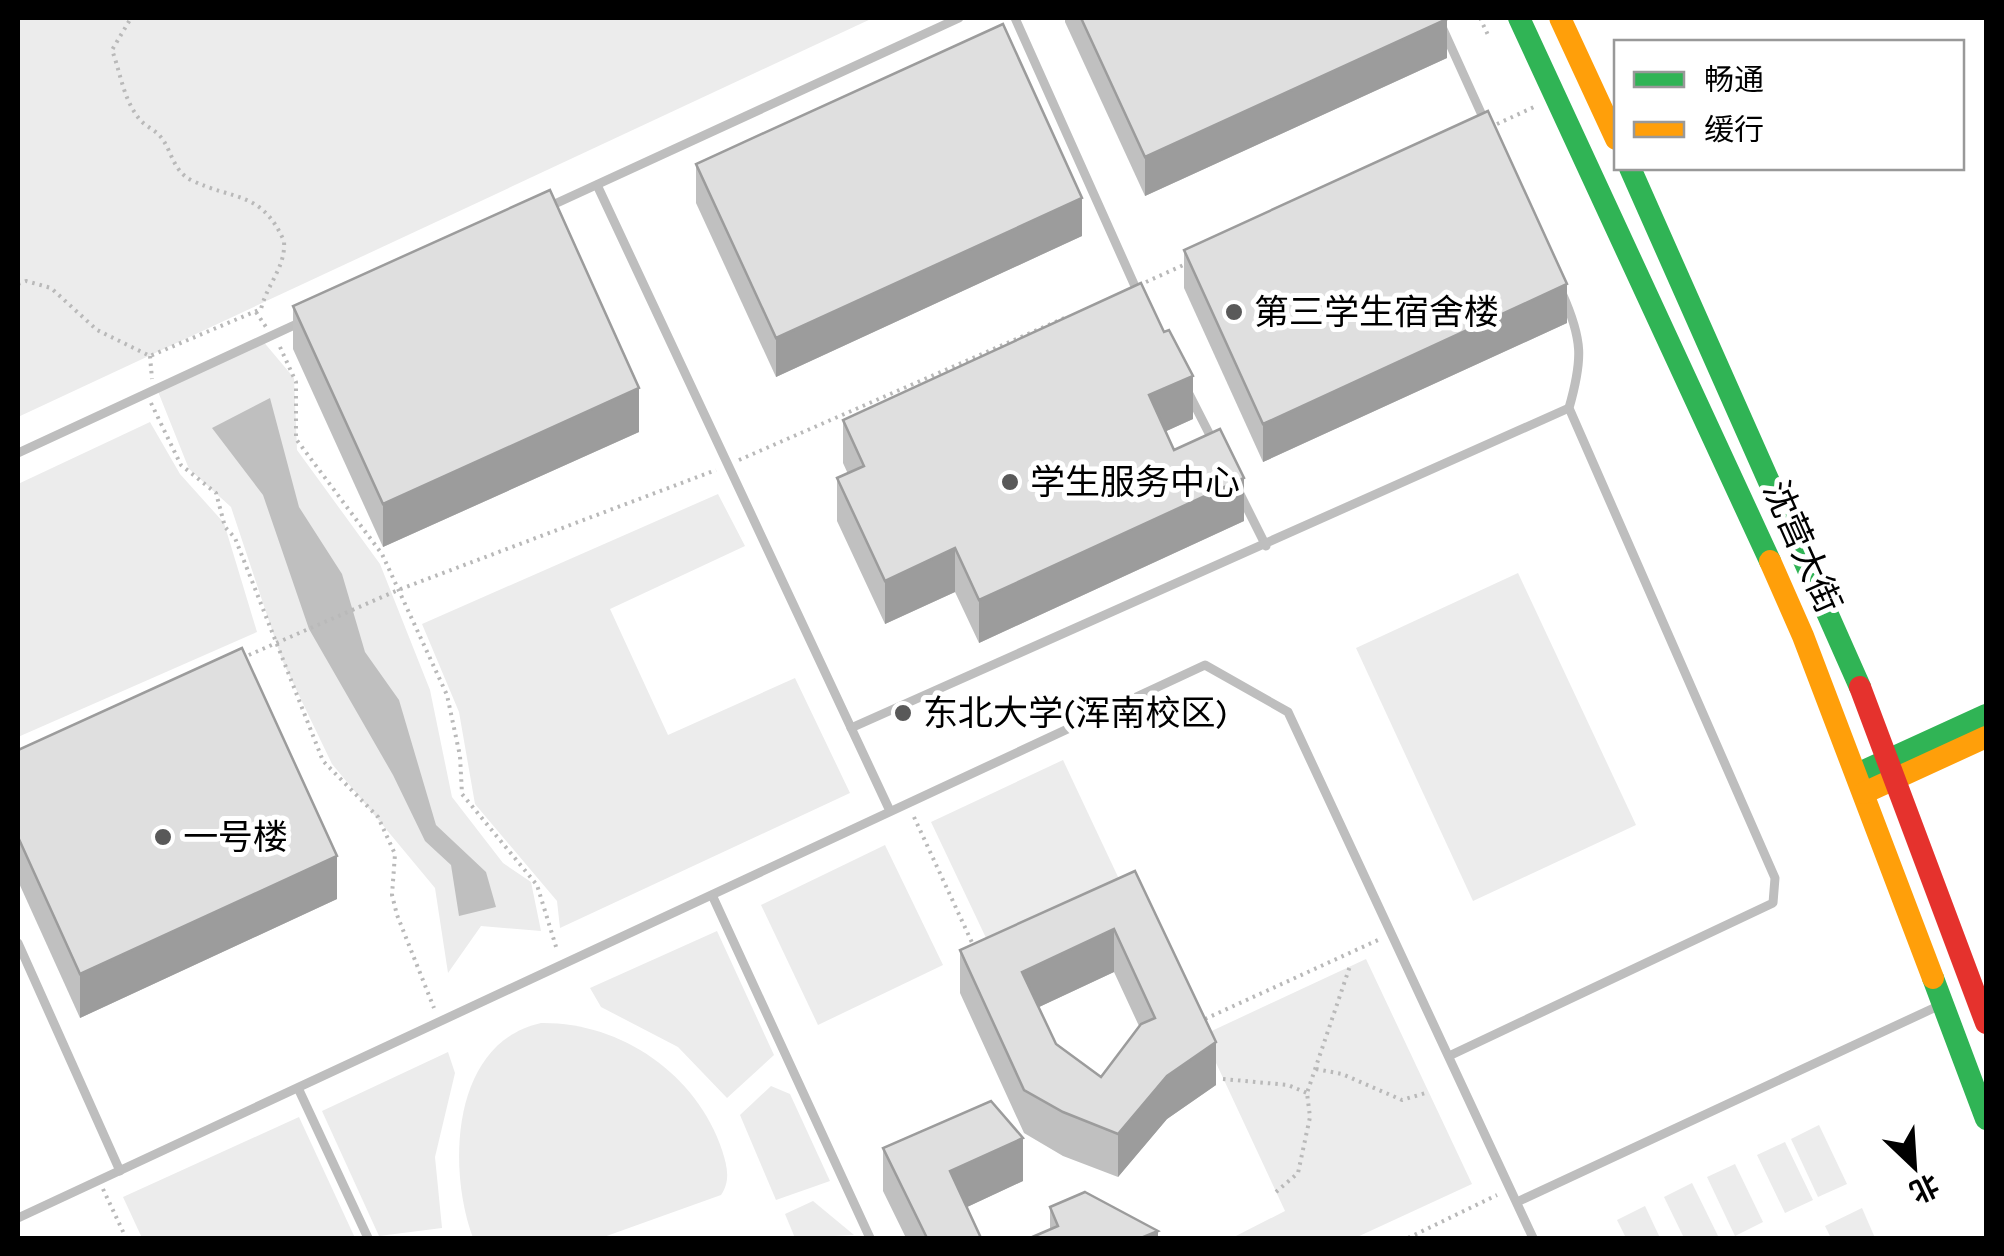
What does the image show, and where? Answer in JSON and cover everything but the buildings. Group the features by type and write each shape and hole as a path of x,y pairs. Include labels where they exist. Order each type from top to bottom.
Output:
{"main road":[{"name":"沈营大街","path":"1519,18 1705,415 1803,636 1986,1119"},
{"path":"1560,18 1614,135"},
{"name":"沈营大街","path":"1631,170 1810,564 1892,768 1986,1023"},
{"path":"1860,783 1986,715"},
{"path":"1892,768 1986,737"}],"lane":[{"path":"542,210 958,18"},
{"path":"1014,18 1144,304"},
{"path":"1438,18 1488,128"},
{"path":"597,185 890,812"},
{"path":"1448,1056 1773,903 1775,878 1569,408 1580,370 1580,332 1557,281"},
{"path":"18,453 307,319"},
{"path":"1179,374 1223,460"},
{"path":"851,728 1569,408"},
{"path":"1232,477 1266,546"},
{"path":"18,1218 1205,664 1288,712 1534,1238"},
{"path":"712,894 870,1238"},
{"path":"18,944 120,1170"},
{"path":"1516,1202 1913,1015 1944,1005"},
{"path":"298,1088 368,1238"}],"path":[{"path":"18,284 26,281 52,288 97,330 150,356 262,309 266,290 280,266 284,240 263,207 241,195 190,180 179,171 160,136 139,119 118,78 112,50 130,18"},
{"path":"1480,18 1489,37"},
{"path":"1488,128 1556,97"},
{"path":"1135,287 1188,263"},
{"path":"242,658 398,590 728,465 1082,310"},
{"path":"256,312 296,382 296,439 382,554 448,696 460,756 462,794 537,885 562,964"},
{"path":"150,356 150,410 186,472 216,493 225,527 235,538 323,762 378,817 395,854 392,894 396,915 440,1022"},
{"path":"908,803 976,950"},
{"path":"1193,1024 1391,934"},
{"path":"1276,1192 1298,1173 1310,1117 1308,1093 1350,966"},
{"path":"1316,1069 1342,1074 1402,1100 1428,1092"},
{"path":"1223,1079 1288,1085 1308,1093"},
{"path":"99,1180 126,1238"},
{"path":"1408,1238 1510,1189"}],"shaded area":[{"path":"18,18 873,18 18,417"},
{"path":"262,340 294,378 297,450 380,564 430,690 452,797 503,863 531,882 541,931 481,926 448,973 435,888 332,764 282,660 231,507 189,469 157,389"},
{"path":"270,398 299,507 342,574 365,652 399,700 436,825 486,872 496,907 459,916 451,865 425,841 393,775 309,629 263,495 212,428"},
{"path":"150,422 180,474 224,523 257,632 18,737 18,484"},
{"path":"718,494 745,546 610,609 668,735 795,678 850,793 560,928 557,901 475,804 459,712 422,624"},
{"path":"1518,573 1636,825 1473,901 1356,648"},
{"path":"1063,760 1119,879 987,940 931,822"},
{"path":"885,845 943,965 818,1025 761,905"},
{"path":"717,931 774,1055 727,1098 678,1047 601,1007 590,988"},
{"path":"1366,959 1472,1184 1355,1238 1232,1238 1285,1211 1203,1035"},
{"path":"541,1023 570,1025 626,1042 674,1076 710,1122 722,1150 727,1178 721,1195 601,1238 473,1238 460,1178 459,1144 473,1081 489,1055 511,1035"},
{"path":"448,1052 455,1073 435,1157 442,1228 379,1236 322,1111"},
{"path":"771,1086 790,1094 830,1181 776,1200 740,1115"},
{"path":"299,1117 355,1238 142,1238 123,1197"},
{"path":"1819,1125 1847,1184 1818,1197 1791,1139"},
{"path":"1785,1142 1813,1200 1785,1213 1757,1155"},
{"path":"1735,1164 1763,1222 1735,1236 1707,1177"},
{"path":"1692,1183 1719,1238 1684,1238 1664,1197"},
{"path":"813,1201 854,1235 795,1238 785,1214"},
{"path":"1645,1206 1660,1238 1626,1238 1617,1220"},
{"path":"1862,1208 1875,1238 1831,1238 1825,1226"}],"traffic: fast":[{"path":"1519,18 1770,561"},
{"path":"1631,170 1860,687"},
{"path":"1857,774 1986,715"},
{"path":"1933,978 1986,1119"}],"traffic: slow":[{"path":"1560,18 1614,135"},
{"path":"1770,561 1803,636 1933,978"},
{"path":"1864,793 1986,737"}],"traffic: jam":[{"path":"1860,687 1986,1023"}],"place":[{"name":"第三学生宿舍楼","path":"1234,312"},
{"name":"学生服务中心","path":"1010,482"},
{"name":"东北大学(浑南校区)","path":"903,713"},
{"name":"一号楼","path":"163,837"}]}
